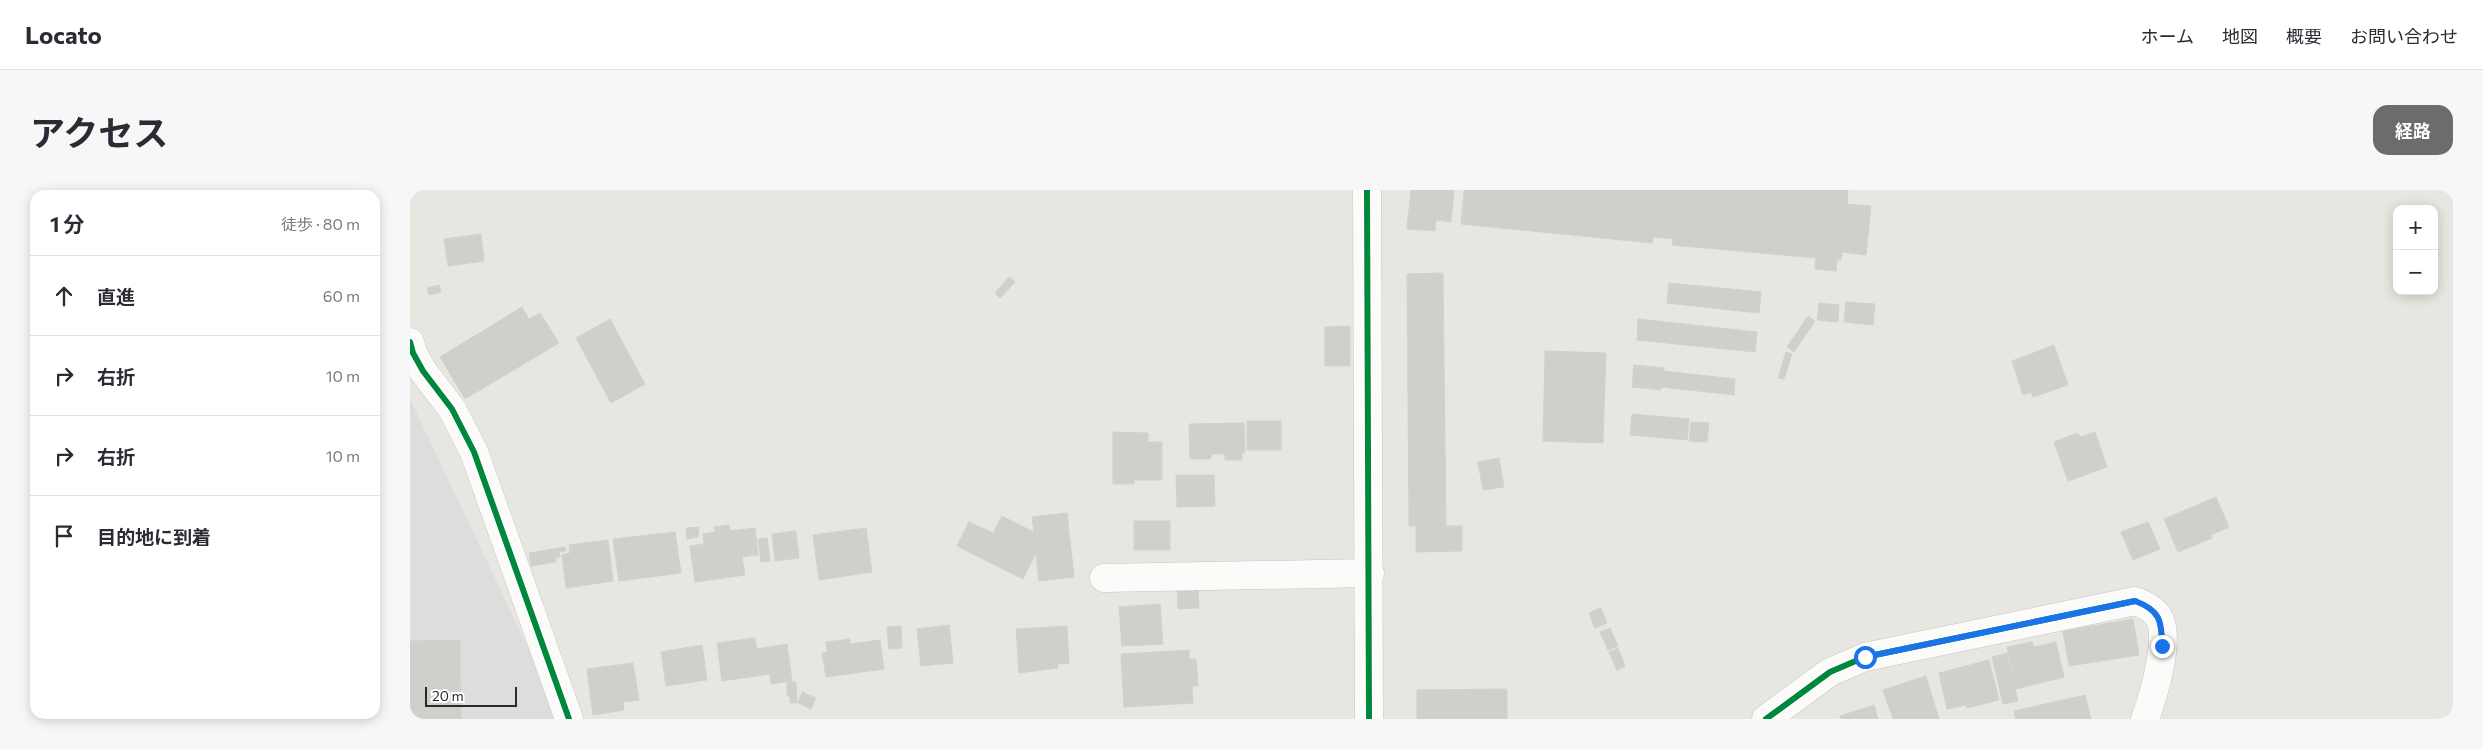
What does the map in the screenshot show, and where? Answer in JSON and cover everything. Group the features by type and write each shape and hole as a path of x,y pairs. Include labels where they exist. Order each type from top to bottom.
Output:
{"street":[{"path":"1367,190 1370,573 1369,719"},
{"path":"410,342 420,365 452,409 474,452 569,719"},
{"path":"1104,578 1370,573"},
{"path":"1766,719 1830,672 1865,657 2135,601 2147,606 2158,617 2162,628 2162,646 2154,695 2145,719"}],"shaded area":[{"path":"410,399 545,684 555,719 410,719"}],"building":[{"path":"1411,190 1454,190 1451,222 1436,220 1435,231 1407,229"},
{"path":"1464,190 1848,190 1847,204 1871,206 1866,255 1842,252 1841,260 1837,260 1836,271 1815,269 1816,258 1672,245 1673,239 1653,237 1652,243 1461,224"},
{"path":"481,234 484,261 448,266 444,239"},
{"path":"1443,273 1446,526 1462,526 1462,551 1416,552 1416,526 1409,526 1407,274"},
{"path":"1009,277 1015,282 1000,298 995,293"},
{"path":"1669,283 1761,292 1759,313 1667,303"},
{"path":"439,285 441,292 429,295 427,288"},
{"path":"1846,302 1875,304 1873,325 1844,322"},
{"path":"1819,303 1839,305 1838,322 1817,320"},
{"path":"522,307 529,319 540,313 559,343 465,399 440,357"},
{"path":"1808,316 1815,321 1794,352 1787,347"},
{"path":"610,319 645,384 611,403 576,338"},
{"path":"1638,319 1757,332 1755,352 1637,340"},
{"path":"1350,326 1350,366 1325,366 1325,327"},
{"path":"2054,345 2068,385 2033,397 2031,392 2023,395 2012,361"},
{"path":"1545,351 1606,353 1603,443 1543,441"},
{"path":"1786,352 1792,354 1784,379 1778,378"},
{"path":"1634,365 1664,368 1664,371 1735,379 1734,395 1661,387 1661,390 1632,387"},
{"path":"1632,414 1689,419 1687,440 1630,435"},
{"path":"1247,421 1281,421 1281,450 1247,450"},
{"path":"1691,422 1709,423 1707,442 1689,441"},
{"path":"1244,423 1245,453 1242,453 1242,460 1225,460 1225,454 1211,454 1211,459 1190,459 1189,424"},
{"path":"1113,432 1148,433 1148,442 1162,442 1162,480 1134,480 1134,484 1113,484"},
{"path":"2095,432 2107,467 2068,481 2054,442 2078,433 2080,437"},
{"path":"1499,458 1504,487 1483,490 1478,462"},
{"path":"1176,475 1214,475 1215,506 1177,507"},
{"path":"2216,497 2229,527 2211,535 2212,538 2178,552 2164,519"},
{"path":"1067,513 1074,577 1039,581 1036,553 1023,579 957,546 969,522 993,533 1002,516 1034,532 1032,517"},
{"path":"1134,521 1170,521 1170,550 1134,550"},
{"path":"2148,522 2160,549 2133,560 2121,532"},
{"path":"729,525 730,531 755,528 758,555 742,557 745,575 695,582 690,546 704,544 703,534 715,532 714,527"},
{"path":"699,527 698,537 687,539 686,528"},
{"path":"866,528 872,572 819,580 813,535"},
{"path":"796,531 799,558 775,561 772,534"},
{"path":"675,532 681,573 619,581 613,539"},
{"path":"767,538 770,561 761,562 758,539"},
{"path":"608,540 613,581 566,588 562,555 570,553 569,545"},
{"path":"565,547 566,551 559,552 560,557 555,558 556,562 531,566 529,553"},
{"path":"1198,586 1199,608 1178,609 1177,587"},
{"path":"1160,604 1163,644 1122,646 1119,607"},
{"path":"1601,608 1607,623 1595,628 1589,613"},
{"path":"2133,619 2139,655 2069,666 2063,631"},
{"path":"949,625 953,663 921,666 917,629"},
{"path":"901,626 902,648 889,649 887,627"},
{"path":"1067,626 1069,663 1057,664 1058,668 1019,673 1016,629"},
{"path":"1610,628 1618,646 1608,650 1600,632"},
{"path":"755,638 757,649 787,644 792,681 771,684 770,674 722,681 717,643"},
{"path":"850,639 850,644 880,640 884,669 826,677 822,653 827,652 826,642"},
{"path":"460,640 461,719 410,719 410,641"},
{"path":"2032,642 2034,647 2056,642 2064,677 2016,689 2007,647"},
{"path":"702,645 707,680 666,686 661,652"},
{"path":"1618,648 1625,666 1617,670 1609,652"},
{"path":"1189,650 1189,659 1196,659 1198,686 1192,686 1193,703 1124,707 1121,654"},
{"path":"2007,653 2018,701 2003,704 1992,657"},
{"path":"1989,660 1999,700 1967,708 1966,705 1947,709 1939,673"},
{"path":"633,663 639,700 623,702 624,710 593,715 587,669"},
{"path":"1926,676 1939,719 1893,719 1883,690"},
{"path":"787,682 796,682 797,703 790,703 790,696 787,696"},
{"path":"1507,689 1507,719 1417,719 1417,690"},
{"path":"802,692 816,698 811,709 798,703"},
{"path":"2085,695 2091,719 2016,719 2014,711"},
{"path":"1874,705 1878,719 1841,719 1840,716"}],"cycle path":[{"path":"1367,190 1369,719"},
{"path":"410,342 413,353 423,371 452,409 474,452 569,719"},
{"path":"1766,719 1830,672 1865,657 2135,601"}],"route":[{"path":"1865,657 2135,601 2147,606 2158,617 2162,628 2162,646"}]}
